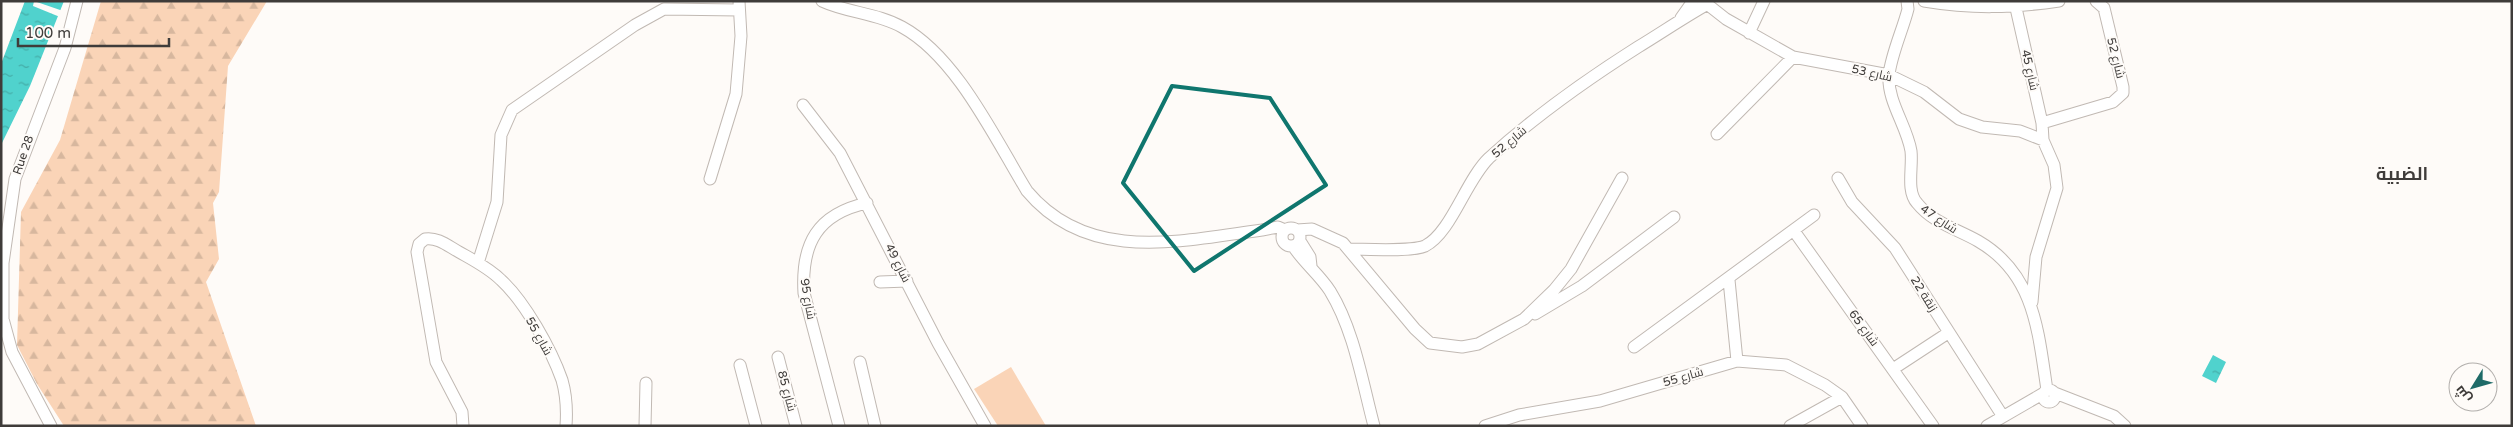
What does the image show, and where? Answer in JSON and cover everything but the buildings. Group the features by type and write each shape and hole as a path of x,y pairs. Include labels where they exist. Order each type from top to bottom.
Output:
{"street":[{"name":"Rue 28","path":"50,426 12,352 3,319 3,262 15,179 21,157 62,57 76,1"},
{"path":"822,1 886,19 904,28 927,44 957,77 1027,191 1039,206 1074,228 1120,242 1145,244 1278,227 1293,237 1306,248 1312,266 1330,292 1344,320 1374,426"},
{"name":"شارع 52","path":"1680,19 1692,1"},
{"path":"1749,33 1764,1"},
{"path":"1889,75 1908,9 1908,2 1923,1 1967,8 2058,1"},
{"name":"شارع 52","path":"2042,123 2113,102 2123,93 2124,87 2104,8 2096,1"},
{"name":"شارع 52","path":"1349,249 1419,248 1429,243 1439,234 1468,185 1488,159 1573,90 1704,3"},
{"name":"شارع 53","path":"1704,3 1749,33 1793,57 1889,75 1924,92 1959,119 1982,127 2020,131 2043,140"},
{"name":"شارع 45","path":"2017,4 2042,123 2043,140"},
{"path":"478,263 497,202 501,135 512,110 635,25 664,10 739,6 741,44 736,94 710,179"},
{"path":"1718,134 1793,57"},
{"name":"شارع 47","path":"1889,75 1891,94 1908,134 1911,154 1911,192 1916,203 1948,228 1977,240 1998,255 2017,276 2032,306"},
{"name":"شارع 49","path":"803,105 840,153 938,343 985,426"},
{"path":"2043,140 2054,165 2057,188 2036,257 2032,306 2049,395"},
{"path":"1524,319 1566,277 1622,178"},
{"name":"زنقة 22","path":"1838,178 1852,202 1895,248 2002,415"},
{"name":"شارع 95","path":"839,426 804,293 803,273 809,245 816,231 828,218 842,210 867,203"},
{"path":"1634,347 1729,280 1814,215"},
{"path":"1293,237 1314,237 1319,233 1335,238 1349,249 1414,329 1430,343 1462,347 1478,344 1582,286 1674,216"},
{"name":"شارع 65","path":"1794,231 1933,426"},
{"name":"شارع 55","path":"463,426 462,412 436,362 417,248 421,241 432,238 478,263 500,279 517,299 541,338 562,381 566,400 566,426"},
{"path":"1729,280 1737,361"},
{"path":"880,282 907,281"},
{"path":"1893,369 1948,333"},
{"name":"شارع 85","path":"778,357 796,426"},
{"name":"شارع 55","path":"1485,426 1527,413 1600,401 1737,361 1786,365 1825,385 1842,397 1862,426"},
{"path":"860,362 876,426"},
{"path":"740,365 756,426"},
{"path":"645,426 646,383"},
{"path":"1987,426 2014,408 2049,395 2074,400 2114,416 2125,426"},
{"path":"1790,426 1842,397"}],"highlighted area":[{"path":"1172,86 1270,98 1326,185 1194,271 1123,183"}],"green space":[{"path":"101,1 267,1 228,66 219,192 213,203 219,259 206,282 256,426 64,426 37,384 17,345 21,212 60,140"},
{"path":"1011,367 1046,426 998,426 974,389"}],"water":[{"path":"25,1 64,1 30,86 1,145 1,64"},
{"path":"2213,355 2226,362 2216,383 2202,376"}],"pier":[{"path":"34,1 63,11 60,17 33,6"}],"district":[{"name":"الضبية","path":"2402,174"}]}
